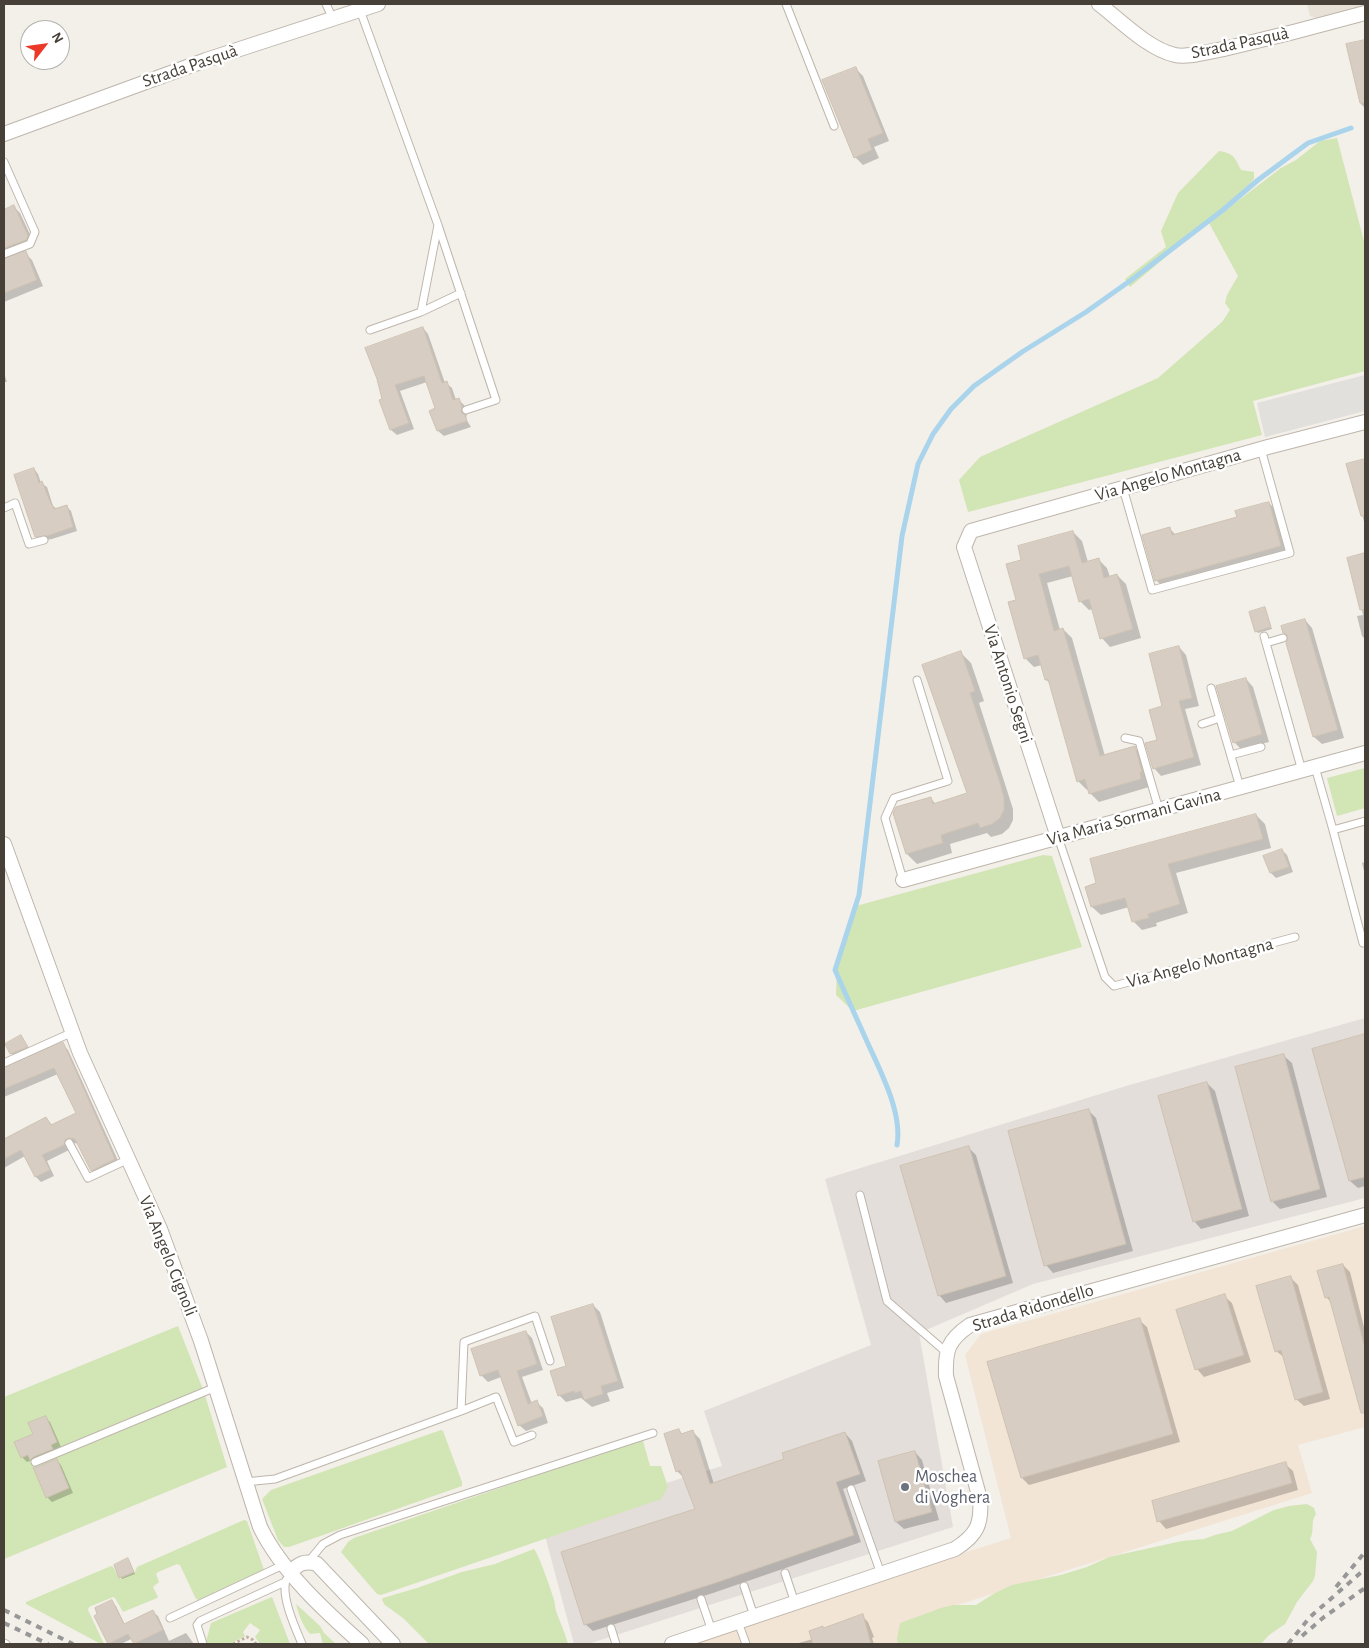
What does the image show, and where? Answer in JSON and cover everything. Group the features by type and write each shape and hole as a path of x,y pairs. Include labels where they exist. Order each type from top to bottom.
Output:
{"street":[{"name":"Strada Pasquà","path":"4,134 206,60 378,4"},
{"name":"Strada Pasquà","path":"1099,4 1157,48 1176,55 1206,52 1253,42 1365,13"},
{"name":"Via Angelo Montagna","path":"971,531 1261,449 1365,422"},
{"name":"Via Antonio Segni","path":"971,531 964,547 1058,838"},
{"name":"Via Maria Sormani Gavina","path":"903,880 1365,753"},
{"name":"Via Angelo Cignoli","path":"4,844 80,1053 160,1229 201,1340 260,1527 286,1573 362,1644"},
{"name":"Strada Ridondello","path":"946,1352 958,1333 970,1324 985,1319 1365,1215"},
{"path":"672,1644 956,1549 968,1541 976,1532 982,1515 979,1492 946,1376 946,1352"},
{"path":"286,1573 303,1562 309,1561 316,1564 323,1569 393,1644"}],"lane":[{"path":"326,4 333,19"},
{"path":"786,4 834,126"},
{"path":"360,10 438,225 496,400 466,410"},
{"path":"4,162 35,232 30,244 4,254"},
{"path":"421,312 438,225"},
{"path":"370,330 421,312 460,293"},
{"path":"1123,488 1152,590 1290,553 1261,449"},
{"path":"4,508 15,503 29,544 44,540"},
{"path":"1283,638 1265,640 1309,769 1333,830 1363,943"},
{"path":"903,880 885,818 894,798 948,781 917,680"},
{"path":"1212,688 1240,787"},
{"path":"1202,724 1220,718"},
{"path":"1124,738 1139,741 1159,810"},
{"path":"1231,755 1261,747"},
{"path":"1333,830 1365,821"},
{"name":"Via Angelo Montagna","path":"1058,838 1105,977 1114,986 1295,937"},
{"path":"4,1063 73,1032"},
{"path":"69,1143 88,1178 128,1159"},
{"path":"860,1196 887,1301 946,1352"},
{"path":"461,1411 464,1342 534,1316 550,1361"},
{"path":"35,1462 216,1387"},
{"path":"246,1482 275,1479 496,1397 514,1442 532,1434"},
{"path":"309,1561 322,1544 340,1535 653,1433"},
{"path":"851,1489 881,1574"},
{"path":"170,1618 286,1573"},
{"path":"203,1644 197,1625 200,1621 286,1573"},
{"path":"286,1573 285,1589 291,1616 302,1644"},
{"path":"785,1573 795,1603"},
{"path":"744,1586 754,1616"},
{"path":"701,1599 712,1630"},
{"path":"738,1622 746,1644"},
{"path":"611,1628 616,1644"}],"path":[{"path":"233,1644 247,1637 256,1644"}],"shaded area":[{"path":"1307,4 1365,4 1365,8 1316,18 1310,16"},
{"path":"1365,375 1365,411 1265,437 1257,403"},
{"path":"1365,1018 1365,1198 1033,1284 919,1333 953,1527 588,1644 574,1644 541,1521 722,1466 704,1411 871,1345 825,1179 1126,1086"},
{"path":"1365,1226 1365,1427 1298,1445 1312,1493 900,1623 899,1644 675,1644 1011,1538 965,1355 981,1334"}],"green space":[{"path":"1337,138 1365,245 1365,371 1253,401 1262,435 968,512 959,480 980,457 1158,378 1222,322 1230,310 1225,303 1227,295 1238,276 1209,223 1320,141"},
{"path":"1219,151 1228,153 1233,157 1241,170 1254,172 1254,179 1237,197 1130,287 1125,279 1166,247 1161,231 1178,193"},
{"path":"1365,768 1365,808 1337,816 1327,778"},
{"path":"1043,855 1052,856 1082,947 853,1011 836,995 837,969 856,906"},
{"path":"178,1326 204,1392 227,1467 4,1559 4,1397"},
{"path":"441,1430 443,1431 462,1486 289,1547 284,1547 278,1540 262,1499 271,1490"},
{"path":"640,1440 643,1441 650,1466 661,1466 668,1487 661,1499 381,1595 377,1594 341,1552 348,1542 354,1538"},
{"path":"1307,1504 1314,1508 1316,1514 1313,1520 1310,1539 1317,1552 1315,1576 1285,1624 1269,1635 1261,1644 898,1644 900,1623 941,1608 953,1605 976,1605 1012,1585 1061,1575 1087,1567 1109,1557 1182,1541 1204,1539 1232,1531 1274,1510"},
{"path":"244,1520 247,1521 264,1570 263,1572 199,1600 196,1599 180,1565 177,1564 158,1572 156,1574 159,1582 153,1587 157,1598 123,1612 113,1597 89,1607 88,1610 104,1644 26,1604 26,1602 111,1566 120,1579 135,1572 137,1567"},
{"path":"534,1549 548,1581 568,1644 429,1644 403,1618 385,1605 382,1600 383,1598 462,1572 495,1564"},
{"path":"272,1597 290,1644 260,1644 255,1637 260,1630 250,1623 243,1632 245,1636 229,1644 208,1644 206,1642 211,1623"},
{"path":"296,1604 336,1644 323,1644 320,1633 310,1634 307,1631"}],"building":[{"path":"1365,40 1365,103 1360,103 1346,44"},
{"path":"856,67 883,133 868,139 872,150 854,158 822,80"},
{"path":"14,205 28,236 26,240 4,248 4,210"},
{"path":"26,251 37,280 4,293 4,259"},
{"path":"423,327 442,383 447,381 453,400 459,398 462,407 461,412 465,415 467,421 437,431 429,411 435,408 424,376 395,385 409,423 390,430 379,400 382,399 377,379 365,348"},
{"path":"1365,459 1365,516 1361,516 1346,464"},
{"path":"34,468 39,483 42,481 54,509 67,505 73,527 47,536 35,537 14,475"},
{"path":"1269,502 1281,546 1155,581 1142,535 1170,527 1172,535 1237,517 1235,511"},
{"path":"1073,531 1082,563 1099,558 1104,578 1117,574 1133,629 1100,639 1089,599 1079,602 1069,566 1039,574 1054,631 1063,628 1100,756 1135,746 1142,772 1140,772 1141,779 1089,794 1085,779 1077,782 1048,679 1045,680 1038,655 1024,659 1008,602 1016,600 1006,564 1021,560 1018,546"},
{"path":"1365,553 1365,609 1360,610 1347,558"},
{"path":"1265,607 1271,627 1255,632 1249,612"},
{"path":"1305,619 1338,730 1313,737 1286,643 1288,637 1283,633 1281,626"},
{"path":"1179,646 1192,698 1179,701 1194,757 1153,769 1145,743 1157,740 1149,710 1162,706 1149,654"},
{"path":"961,651 975,691 970,693 1001,786 1004,810 1000,818 992,824 980,828 978,823 941,835 943,843 906,854 893,813 896,807 931,797 933,804 967,793 922,665"},
{"path":"1246,678 1262,734 1233,743 1216,686"},
{"path":"1256,814 1263,839 1168,864 1180,904 1148,914 1149,918 1132,922 1125,898 1091,907 1085,887 1096,883 1090,859"},
{"path":"1282,849 1289,867 1270,873 1263,856"},
{"path":"1365,1034 1365,1177 1349,1181 1312,1049"},
{"path":"21,1035 28,1047 10,1054 5,1044"},
{"path":"63,1042 115,1159 91,1171 75,1139 69,1138 65,1140 64,1145 42,1155 50,1170 35,1177 21,1150 4,1159 4,1139 46,1117 51,1125 76,1113 54,1068 4,1089 4,1068"},
{"path":"1284,1054 1320,1189 1271,1202 1235,1067"},
{"path":"1207,1082 1242,1209 1193,1222 1158,1096"},
{"path":"1089,1109 1126,1244 1044,1266 1008,1131"},
{"path":"969,1146 1006,1276 938,1296 900,1166"},
{"path":"1343,1264 1365,1348 1365,1413 1361,1413 1329,1297 1325,1298 1317,1271"},
{"path":"1291,1276 1323,1392 1295,1400 1281,1350 1275,1352 1256,1286"},
{"path":"1225,1294 1244,1355 1195,1370 1176,1310"},
{"path":"593,1304 618,1381 601,1386 603,1394 584,1400 581,1391 558,1396 550,1371 566,1366 551,1317"},
{"path":"1140,1318 1173,1434 1021,1478 987,1362"},
{"path":"526,1331 537,1364 517,1371 528,1404 537,1400 543,1416 518,1426 498,1370 480,1376 471,1349"},
{"path":"46,1416 57,1442 51,1445 53,1449 30,1460 28,1455 21,1458 14,1442 33,1434 28,1423"},
{"path":"679,1429 681,1434 693,1430 710,1484 784,1459 782,1453 845,1432 860,1474 836,1482 854,1535 718,1582 584,1625 561,1552 695,1509 680,1470 676,1472 664,1434"},
{"name":"Moschea di Voghera","path":"915,1451 932,1512 895,1522 878,1461"},
{"path":"57,1459 69,1488 46,1498 33,1467"},
{"path":"1286,1462 1292,1483 1157,1522 1152,1501"},
{"path":"128,1558 134,1572 119,1578 114,1565"},
{"path":"112,1600 124,1624 153,1610 163,1630 134,1644 128,1634 108,1644 94,1616 97,1614 95,1608"},
{"path":"863,1614 871,1644 813,1644 809,1631"}],"waterway":[{"path":"897,1145 898,1132 893,1104 835,970 859,895 902,536 918,464 933,434 951,409 974,386 1134,278 1308,143 1351,128"}],"railway":[{"path":"1336,1587 1365,1552"},
{"path":"1288,1644 1310,1617 1365,1569"},
{"path":"1302,1636 1324,1617 1365,1588"},
{"path":"4,1610 73,1644"},
{"path":"4,1623 48,1644"}],"place":[{"name":"Moschea di Voghera","path":"905,1487"}]}
